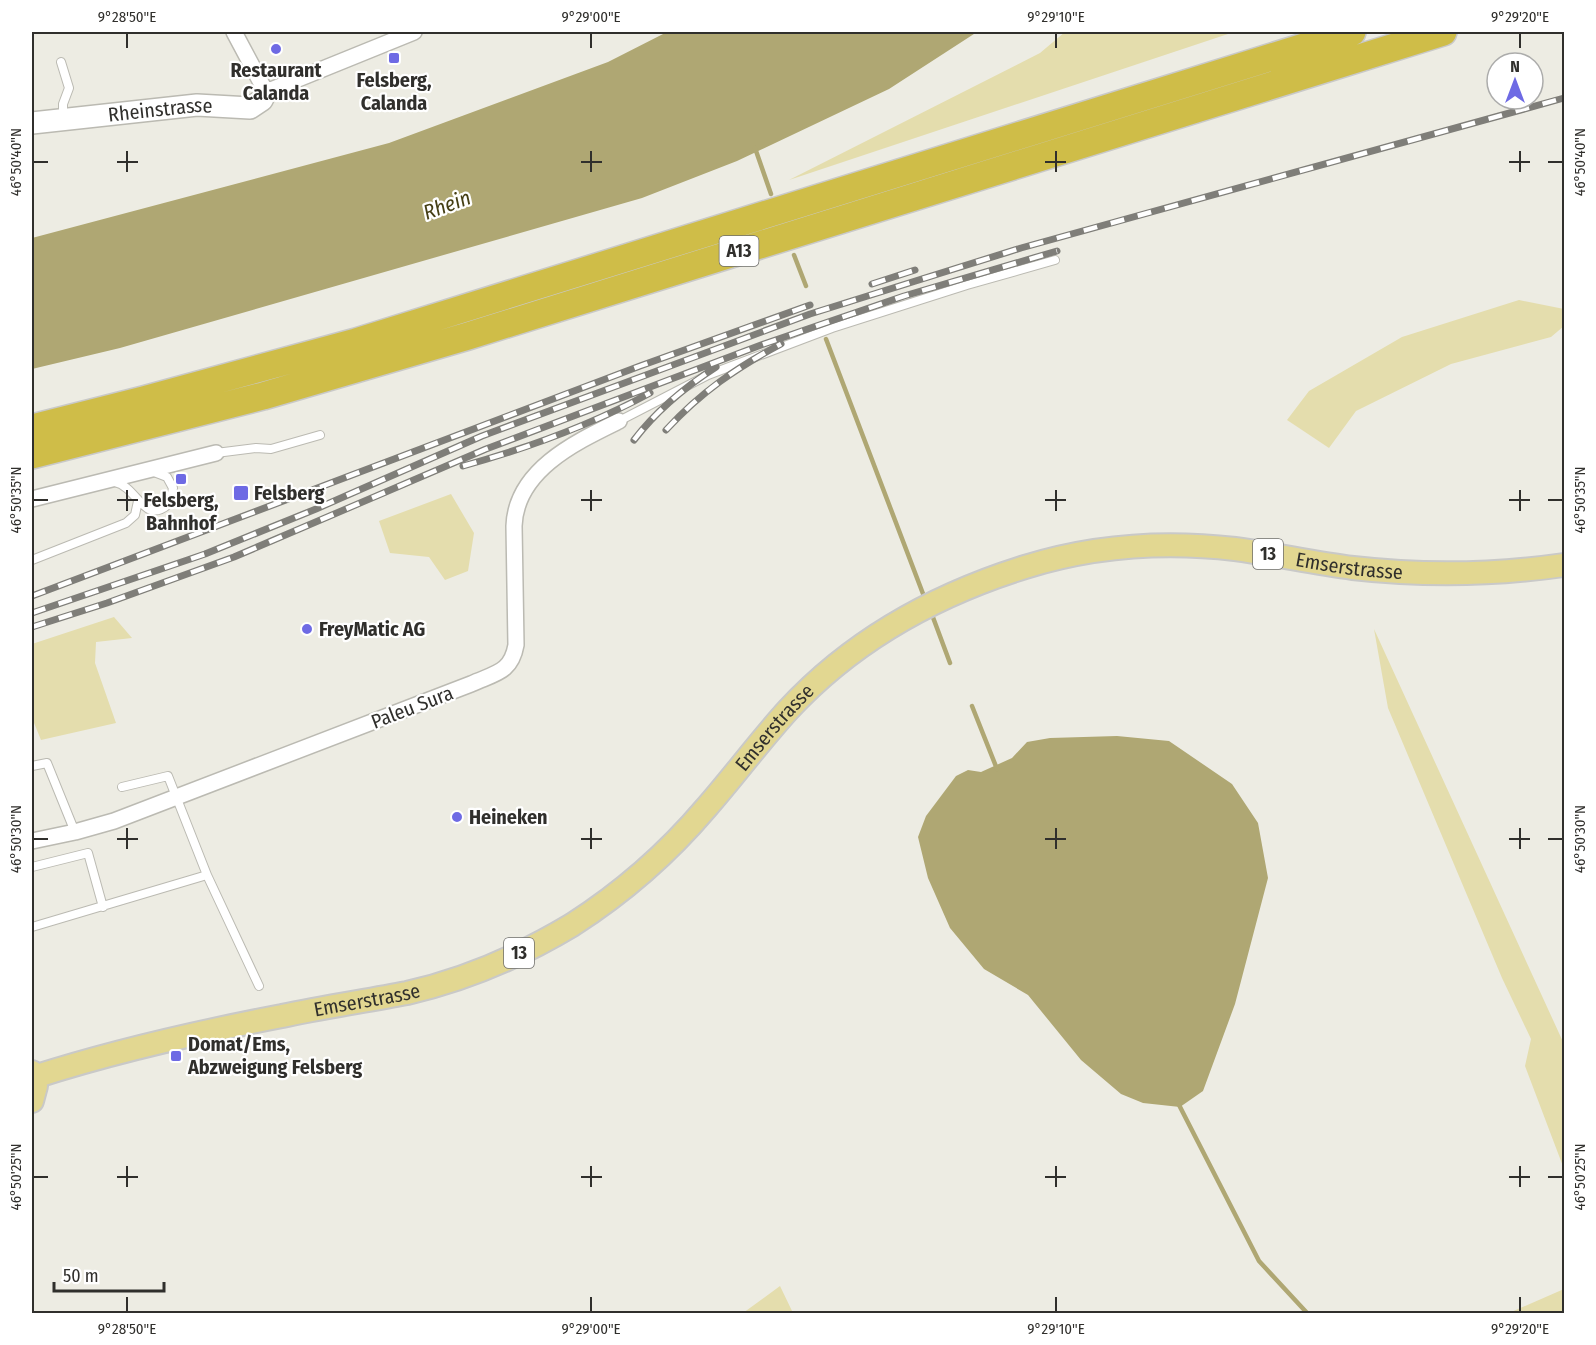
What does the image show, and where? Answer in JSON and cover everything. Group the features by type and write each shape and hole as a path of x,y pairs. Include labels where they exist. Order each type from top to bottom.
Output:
{"highway":[{"name":"A13","path":"32,428 367,339 1352,32"},
{"name":"A13","path":"32,455 263,396 434,346 1443,32"}],"main road":[{"name":"Emserstrasse","path":"33,1074 280,1016 411,992 480,970 542,942 588,914 650,867 708,807 790,708 833,668 892,625 923,607 974,584 1064,556 1134,546 1235,549 1353,568 1432,573 1486,573 1564,565"},
{"path":"32,1101 36,1086 33,1074"}],"street":[{"path":"234,32 267,92"},
{"name":"Rheinstrasse","path":"32,123 197,105 250,108 262,100 267,92 414,32"},
{"name":"Paleu Sura","path":"32,841 114,821 471,684 507,668 514,658 516,645 514,514 519,501 533,479 562,452 619,421"},
{"path":"32,499 216,453"}],"lane":[{"path":"61,62 69,88 63,104 63,119"},
{"path":"619,421 708,375 832,328 966,285 1055,261"},
{"path":"216,453 256,448 271,449 320,435"},
{"path":"32,560 166,506 172,498 171,482 163,474 144,471"},
{"path":"102,481 127,486 138,501 148,509 161,508"},
{"path":"126,523 135,514 138,501"},
{"path":"32,766 47,763 75,832"},
{"path":"122,787 168,776 207,875 259,986"},
{"path":"32,867 88,853 103,906"},
{"path":"32,927 207,875"}],"shaded area":[{"path":"1065,32 1234,32 789,180 1040,53"},
{"path":"1519,300 1564,309 1564,326 1551,337 1451,364 1356,411 1329,448 1287,420 1309,391 1402,337"},
{"path":"451,494 474,533 468,571 445,580 429,557 390,553 379,521"},
{"path":"114,617 132,638 96,642 95,663 116,723 41,740 32,718 32,644"},
{"path":"1374,629 1564,1044 1564,1169 1525,1066 1531,1039 1502,978 1388,708"},
{"path":"780,1286 793,1313 743,1313"},
{"path":"1564,1289 1564,1313 1509,1313"}],"water":[{"name":"Rhein","path":"667,32 977,32 889,89 737,161 642,198 120,348 32,369 32,238 389,143 608,62"},
{"path":"1117,736 1169,741 1232,784 1258,823 1268,878 1235,1004 1203,1091 1180,1107 1143,1103 1121,1094 1081,1060 1028,995 984,969 950,928 928,878 918,837 926,816 956,776 968,770 981,772 1012,758 1027,742 1050,738"}],"waterway":[{"path":"755,148 771,194"},
{"path":"794,255 806,286"},
{"path":"826,339 925,599"},
{"path":"931,612 950,663"},
{"path":"972,706 997,769"},
{"path":"1178,1103 1259,1261 1308,1314"}],"railway":[{"path":"32,613 205,554 316,509 482,436 810,314 1021,248 1564,98"},
{"path":"32,627 107,603 234,557 486,449 761,345 904,296 1057,251"},
{"path":"872,284 915,270"},
{"path":"32,596 640,366 810,305"},
{"path":"666,430 692,404 720,382 781,344"},
{"path":"634,440 672,400 716,367"},
{"path":"463,466 559,435 650,393"}],"place":[{"name":"Restaurant Calanda","path":"276,49"},
{"name":"Felsberg, Calanda","path":"394,58"},
{"name":"Felsberg, Bahnhof","path":"181,479"},
{"name":"Felsberg","path":"241,493"},
{"name":"FreyMatic AG","path":"307,629"},
{"name":"Heineken","path":"457,817"},
{"name":"Domat/Ems, Abzweigung Felsberg","path":"176,1056"}]}
